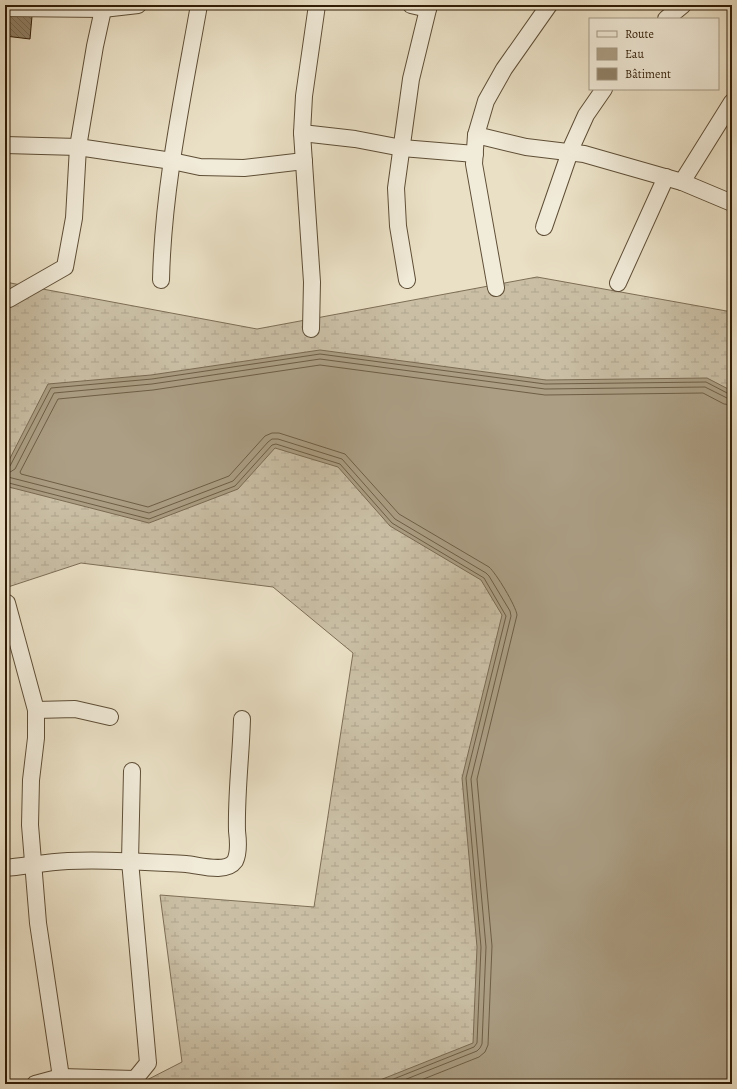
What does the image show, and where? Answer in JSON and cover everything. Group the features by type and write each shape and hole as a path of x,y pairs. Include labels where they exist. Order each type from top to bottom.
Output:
{"street":[{"path":"5,8 103,7 138,5"},
{"path":"161,280 162,245 172,161 199,5"},
{"path":"312,329 312,282 307,233 302,134 304,96 317,5"},
{"path":"407,280 398,226 396,188 411,79 429,7 411,5"},
{"path":"496,288 474,164 476,135 486,101 504,69 549,5"},
{"path":"667,18 683,5"},
{"path":"5,298 9,299 65,267 74,218 78,147 103,7"},
{"path":"544,227 570,153 586,115 603,90"},
{"path":"682,182 732,102"},
{"path":"302,134 355,139 402,148 475,154"},
{"path":"476,135 526,146 584,154 682,182 732,204"},
{"path":"5,145 78,147 172,161 200,167 244,168 304,161"},
{"path":"618,283 666,177"},
{"path":"7,602 36,710 36,738 30,788 32,865 38,923 61,1080"},
{"path":"36,710 75,709 110,717"},
{"path":"5,868 68,861 189,864 218,868 230,866 234,862 236,856 238,839 237,803 242,719"},
{"path":"35,1084 61,1080 135,1079 148,1063 130,862 132,771"}],"green space":[{"path":"537,277 732,312 732,1084 139,1084 182,1062 160,895 314,907 353,653 273,587 81,563 5,588 5,282 257,329"}],"water":[{"path":"320,350 546,380 707,378 732,391 732,1084 370,1084 473,1043 477,947 462,778 502,615 481,580 390,526 338,467 275,448 238,489 149,523 5,486 5,468 48,384 151,375"}],"building":[{"path":"5,13 32,16 30,39 5,36"}]}
